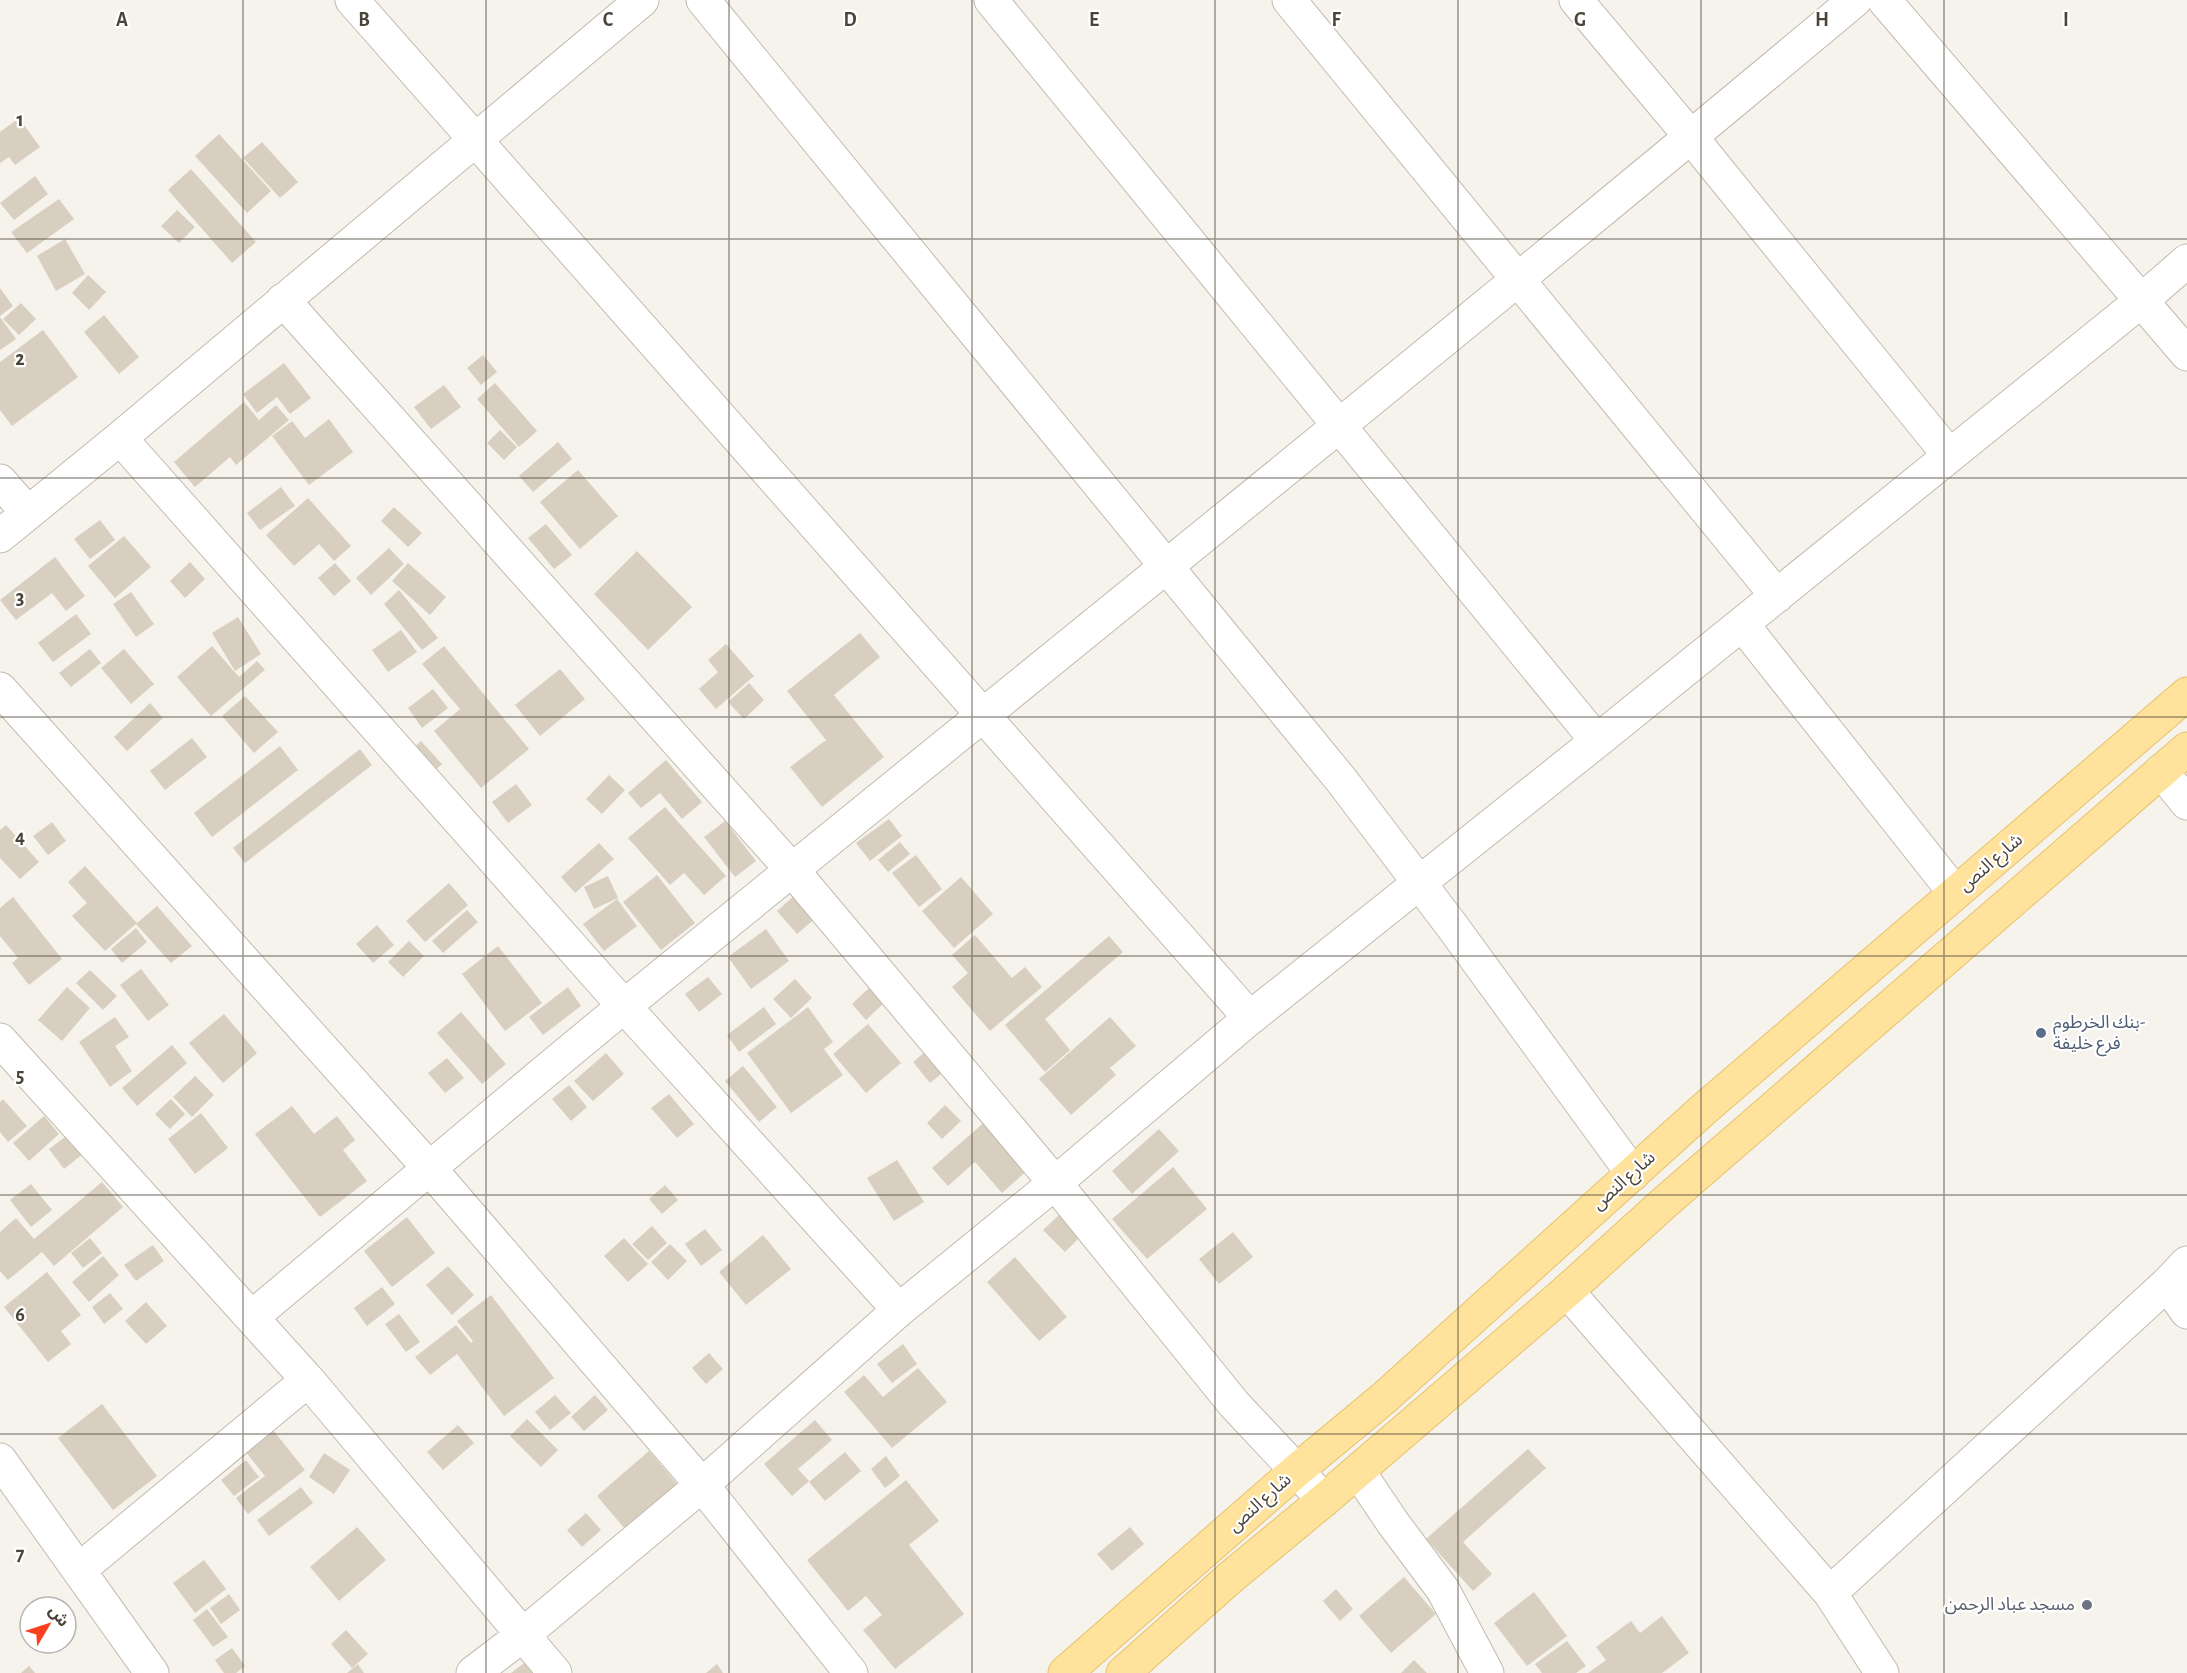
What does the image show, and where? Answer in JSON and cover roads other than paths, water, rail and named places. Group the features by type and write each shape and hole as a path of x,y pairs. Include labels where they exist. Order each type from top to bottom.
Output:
{"main road":[{"name":"شارع النص","path":"1065,1673 1296,1471 1384,1398 1704,1109 2187,694"},
{"name":"شارع النص","path":"1123,1673 1231,1577 1567,1291 1664,1203 2187,749"},
{"path":"1704,1109 1733,1144"}],"street":[{"path":"352,0 1250,1018"},
{"path":"0,536 642,0"},
{"path":"703,0 1294,720 1419,882 1633,1174"},
{"path":"991,0 1597,741"},
{"path":"1289,0 1777,596"},
{"path":"1576,0 1691,137 1949,455"},
{"path":"252,1317 624,1006 793,871 1165,565 1339,427 1855,0"},
{"path":"1884,0 2187,354"},
{"path":"473,1673 524,1634 702,1485 899,1310 1055,1183 1250,1018 1777,596 2141,301 2187,261"},
{"path":"284,300 793,871 1055,1183 1234,1404 1324,1500"},
{"path":"120,438 624,1006 899,1310"},
{"path":"0,480 27,512"},
{"path":"1742,624 1955,893"},
{"path":"0,689 430,1169 702,1485 851,1673"},
{"path":"2161,771 2187,803"},
{"path":"0,1040 308,1380 555,1673"},
{"path":"1830,1593 2177,1273 2187,1312"},
{"path":"1567,1291 1830,1593 1882,1673"},
{"path":"79,1570 308,1380"},
{"path":"0,1460 152,1673"},
{"path":"1358,1471 1393,1524 1443,1590 1487,1673"}],"place":[{"name":"بنك الخرطوم- فرع خليفة","path":"2041,1033"},
{"name":"مسجد عباد الرحمن","path":"2087,1605"}]}
